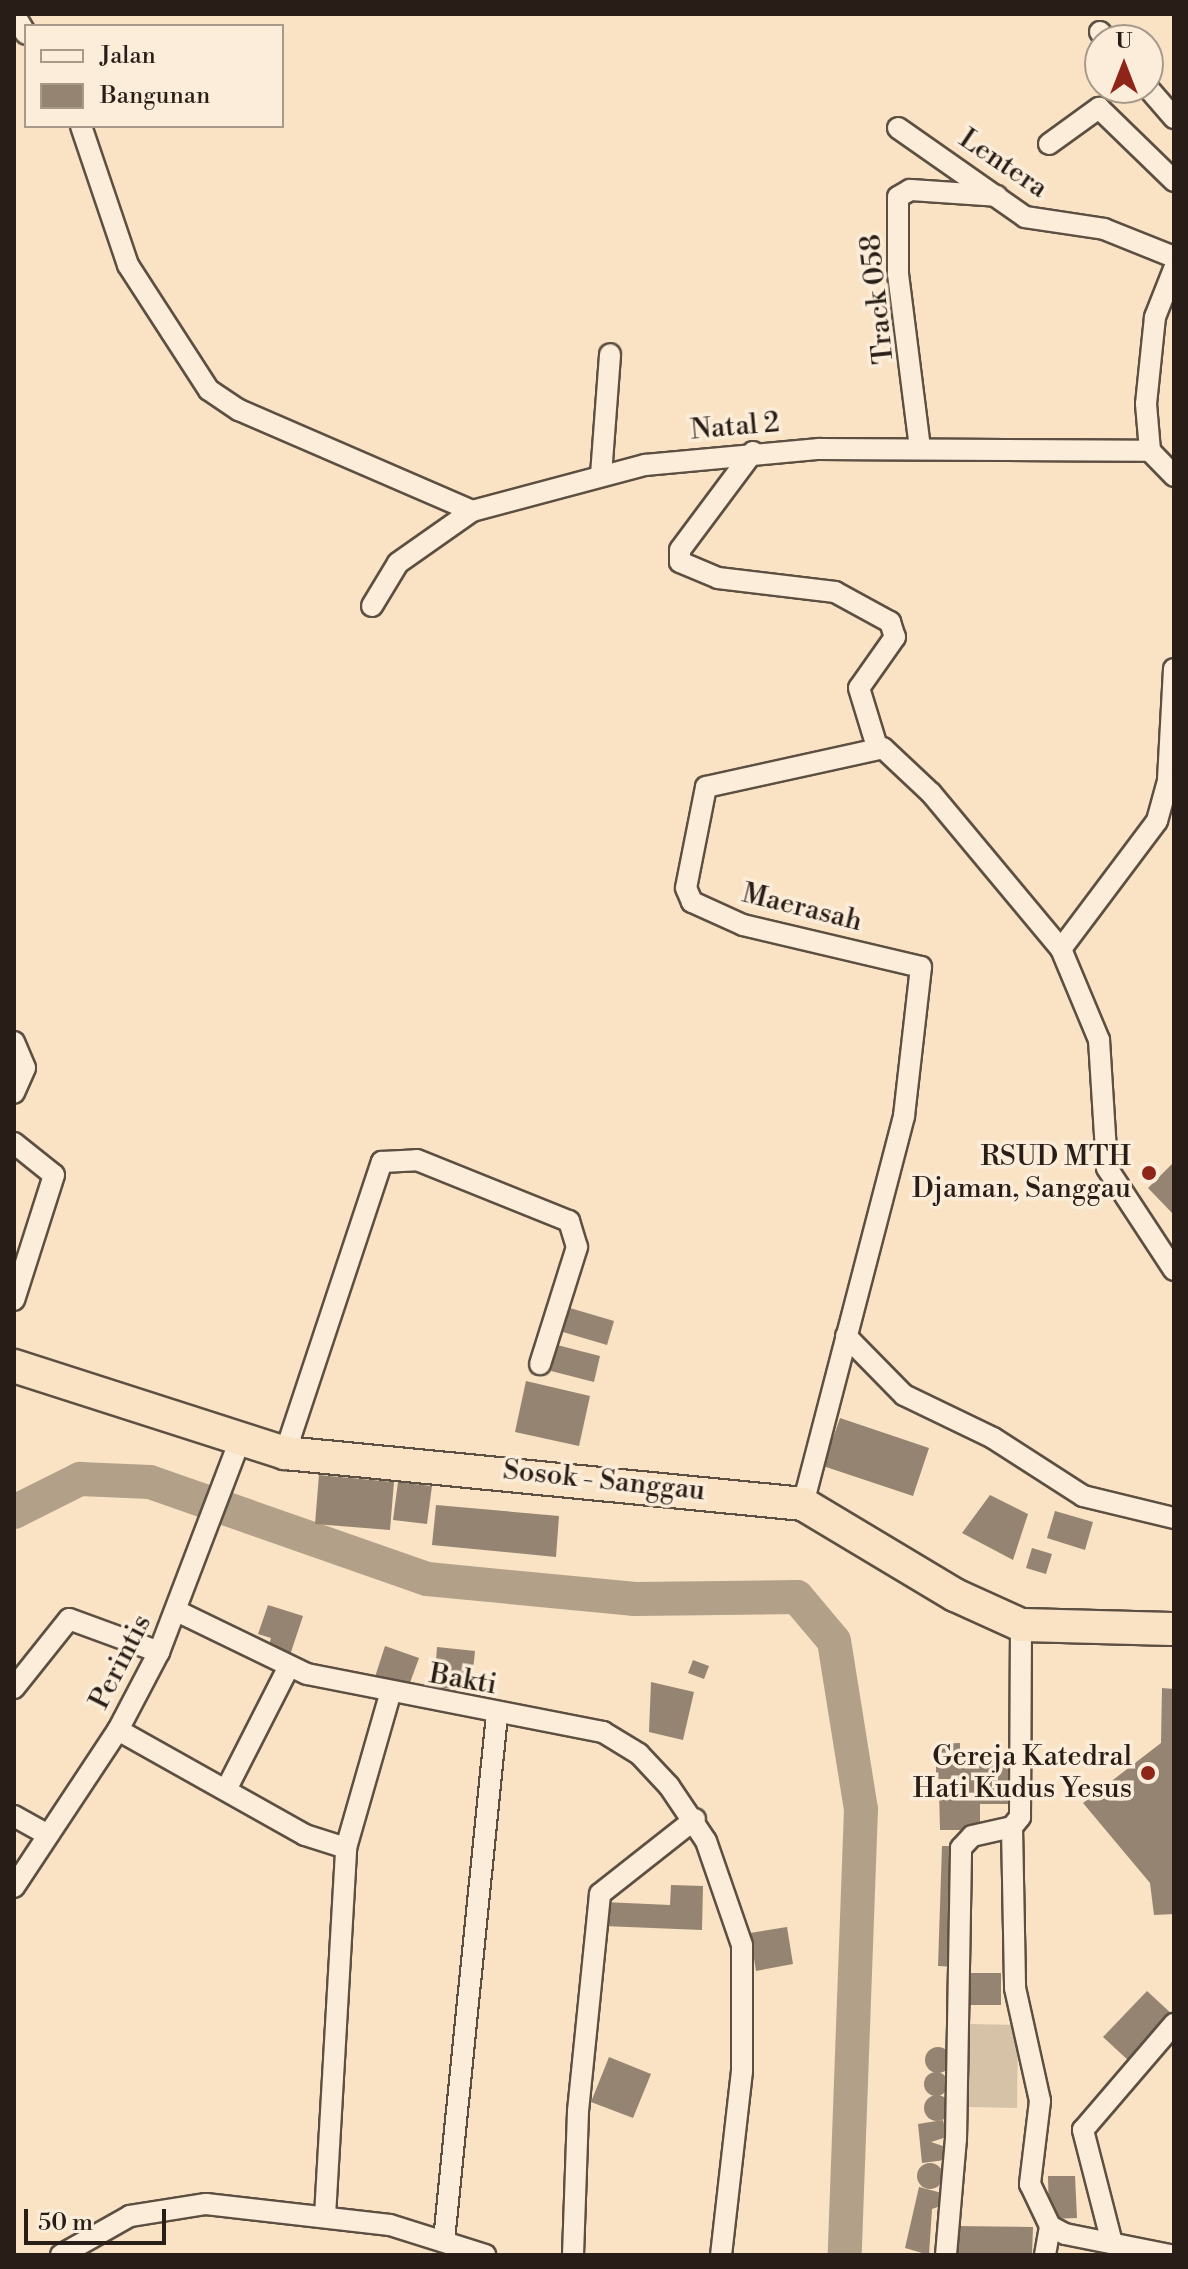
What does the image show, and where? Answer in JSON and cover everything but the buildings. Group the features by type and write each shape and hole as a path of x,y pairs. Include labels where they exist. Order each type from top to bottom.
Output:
{"highway":[{"name":"Sosok - Sanggau","path":"14,1366 239,1443 285,1453 803,1504 955,1595 1021,1625 1174,1629"}],"street":[{"path":"1049,144 1099,108 1174,181"},
{"path":"82,128 128,265 209,390 239,410 472,511"},
{"name":"Lentera","path":"898,128 1036,222 1104,229 1174,257"},
{"name":"Track 058","path":"920,448 898,273 898,197 910,190 997,196"},
{"path":"1174,269 1150,342 1161,460 1174,476"},
{"path":"601,475 610,354"},
{"name":"Natal 2","path":"372,606 408,553 472,511 601,475 753,452 920,448 1161,460"},
{"path":"753,452 680,550 680,562 718,578 835,592 890,622 895,637 859,688 877,747 931,793 1061,949 1099,1040 1107,1168 1174,1270"},
{"path":"1061,949 1157,821 1168,781 1174,669"},
{"name":"Maerasah","path":"803,1504 904,1116 921,967 743,925 692,902 686,888 706,787 877,747"},
{"path":"14,1042 25,1068 14,1093"},
{"path":"14,1143 54,1175 14,1300"},
{"path":"285,1453 382,1162 417,1160 569,1221 577,1247 540,1364"},
{"path":"846,1336 904,1395 993,1438 1083,1496 1174,1518"},
{"name":"Perintis","path":"14,1887 118,1730 159,1652 205,1542 239,1443"},
{"name":"Bakti","path":"177,1611 288,1668 390,1695 618,1738 695,1819 734,1913 744,1992 721,2255"},
{"path":"14,1688 69,1619 159,1652"},
{"path":"1021,1625 1023,1798 1012,1827 1015,1988 1040,2101 1028,2171 1050,2226 1045,2255"},
{"path":"228,1786 288,1668"},
{"path":"325,2216 346,1848 390,1695"},
{"path":"449,2246 497,1715"},
{"path":"118,1730 228,1786 305,1835 346,1848"},
{"path":"14,1816 48,1835"},
{"path":"573,2255 578,2111 600,1894 695,1819"},
{"path":"946,2255 956,2139 961,1848 972,1836 1012,1827"},
{"path":"1112,2243 1083,2130 1174,2024"},
{"path":"61,2255 103,2228 159,2210 206,2204 325,2216 485,2255"},
{"path":"1050,2226 1170,2255"}],"shaded area":[{"path":"970,2024 1018,2025 1017,2108 968,2107"}],"waterway":[{"path":"14,1512 80,1479 150,1482 427,1579 635,1599 797,1597 834,1641 861,1809 845,2255"}],"place":[{"name":"RSUD MTH Djaman, Sanggau","path":"1149,1173"},
{"name":"Gereja Katedral Hati Kudus Yesus","path":"1148,1773"}]}
